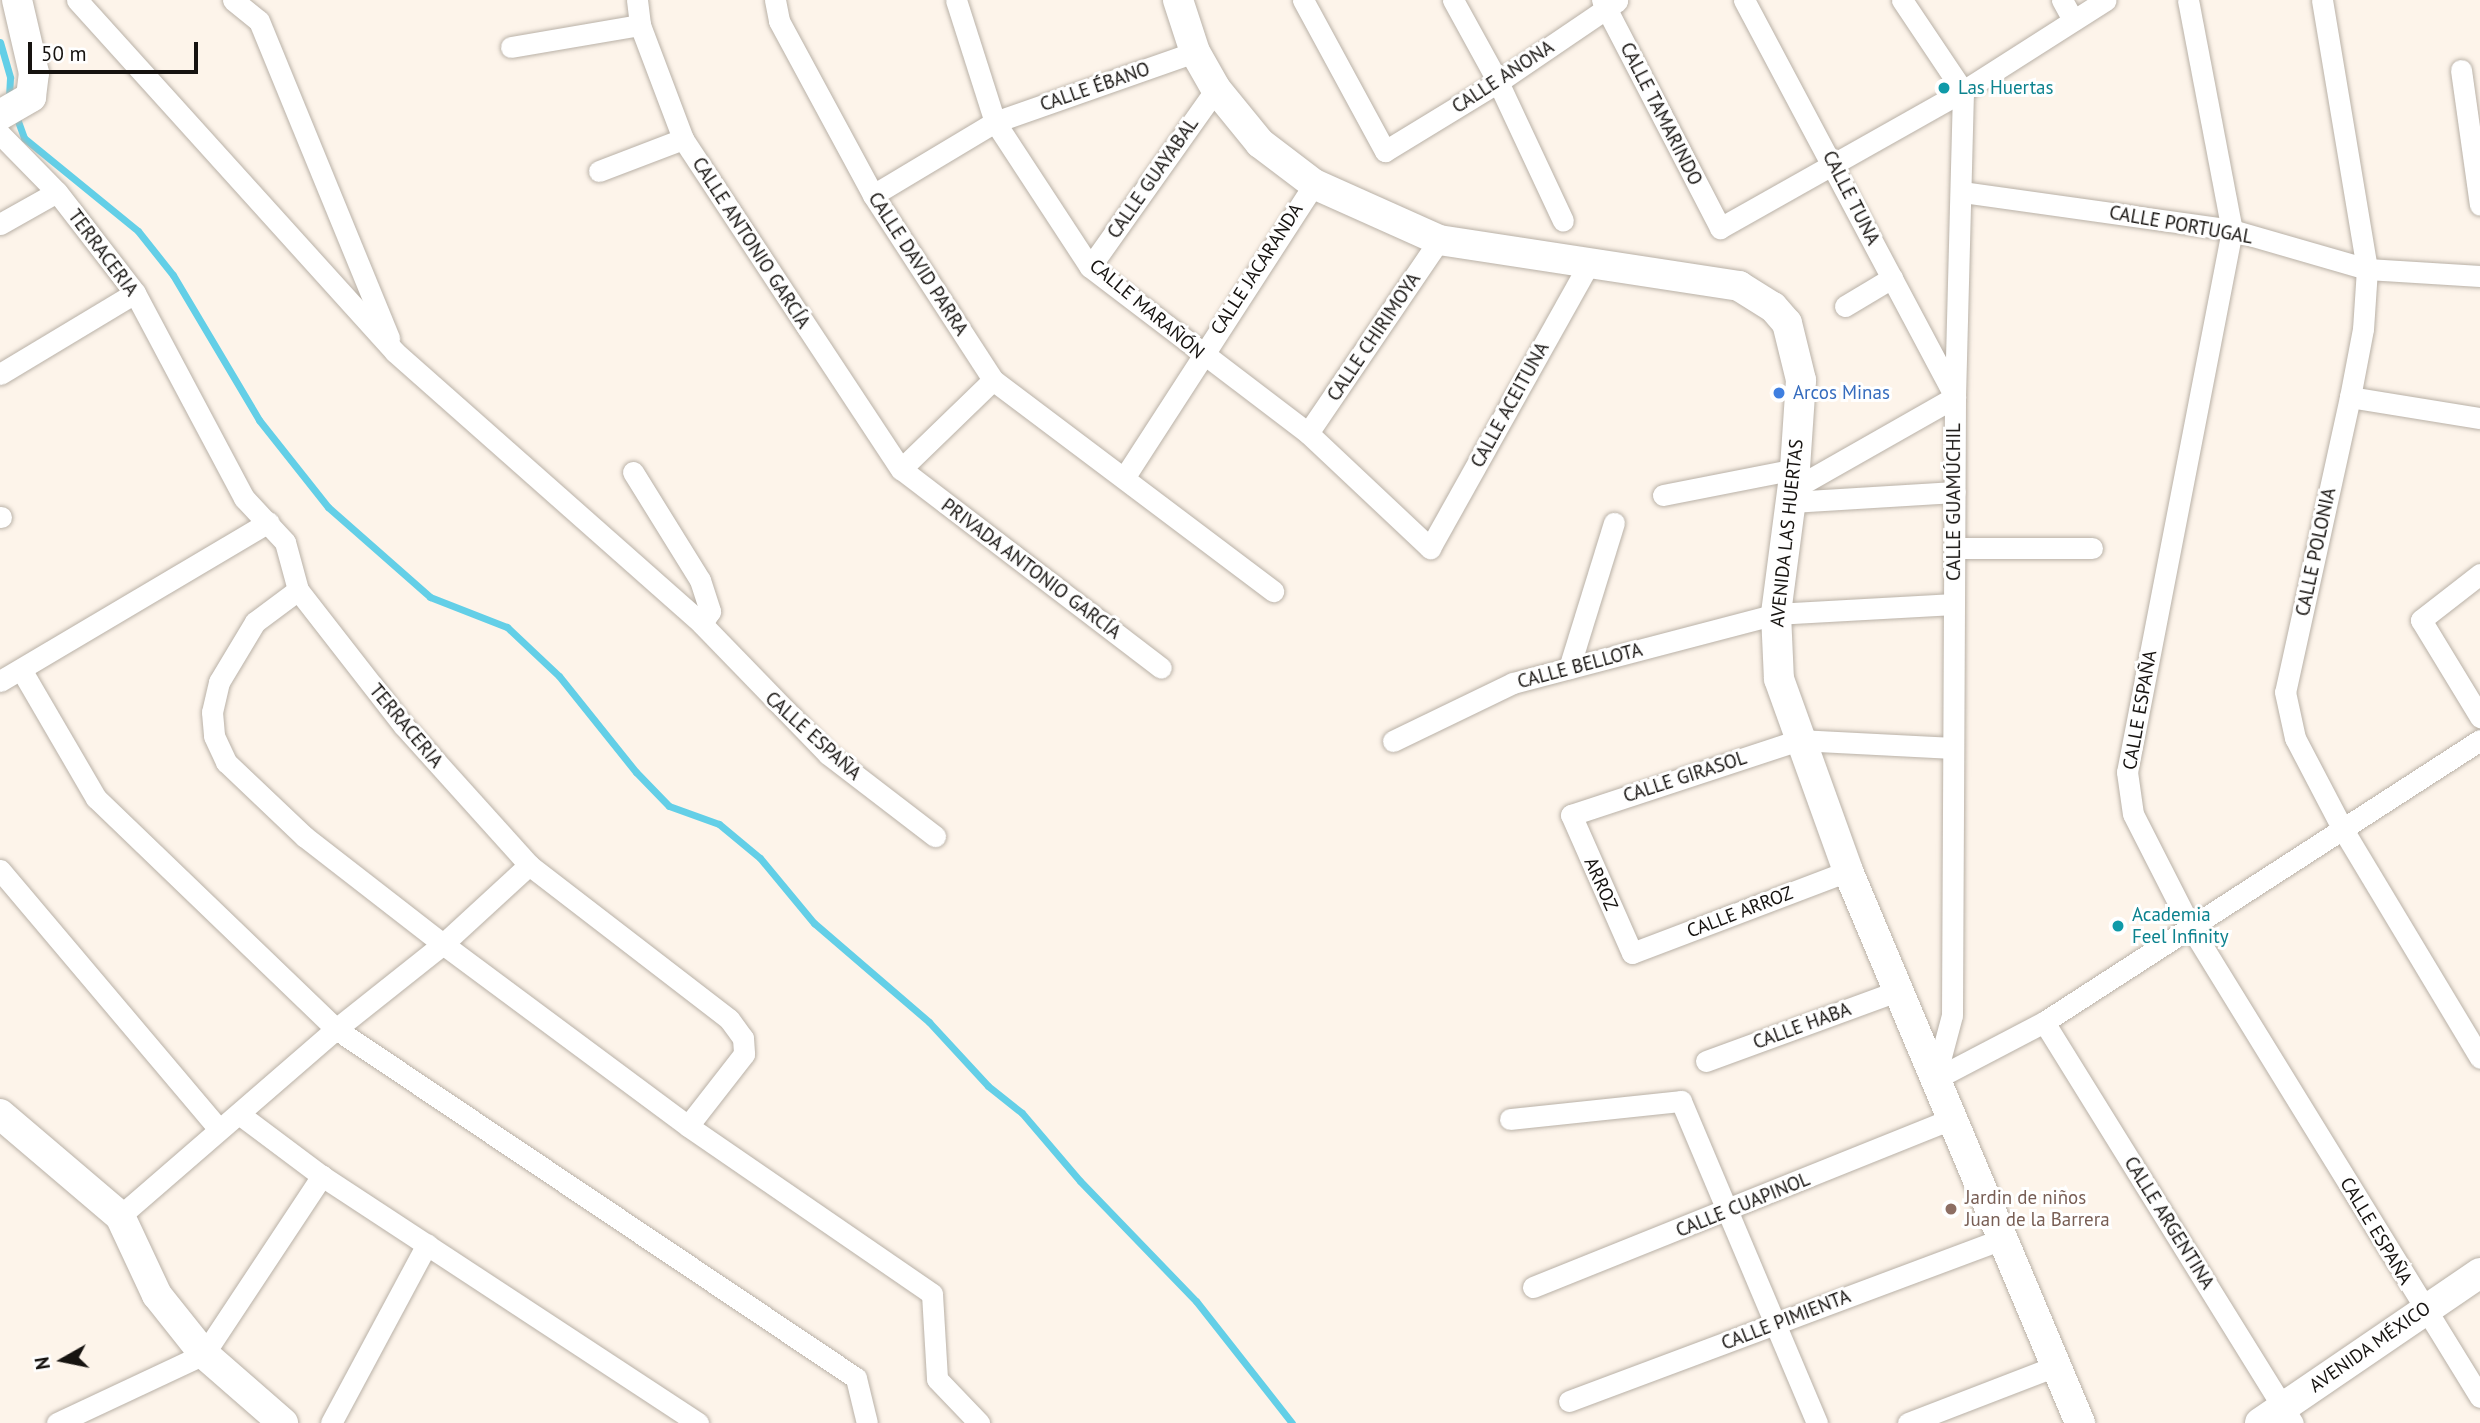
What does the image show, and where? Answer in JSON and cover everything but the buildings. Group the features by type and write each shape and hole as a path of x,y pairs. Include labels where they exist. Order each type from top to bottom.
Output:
{"street":[{"path":"11,109 31,97 34,73 17,0"},
{"name":"CALLE ESPAÑA","path":"78,0 395,352 702,625 828,754 935,836"},
{"path":"233,0 260,21 395,352"},
{"name":"CALLE ANTONIO GARCÍA","path":"637,0 640,25 683,139 901,470"},
{"name":"CALLE DAVID PARRA","path":"775,0 779,21 873,195 993,380 1273,591"},
{"name":"AVENIDA LAS HUERTAS","path":"1178,0 1195,52 1216,89 1259,144 1314,184 1439,240 1739,286 1773,307 1787,323 1798,357 1793,487 1776,614 1779,679 1848,871 2080,1423"},
{"name":"CALLE ANONA","path":"1303,0 1385,151 1498,82 1609,3"},
{"path":"1453,0 1498,82 1563,221"},
{"name":"CALLE TUNA","path":"1744,0 1835,166 1955,397"},
{"path":"1902,0 1963,91"},
{"path":"2062,0 2073,20"},
{"path":"1835,166 1963,91 2106,0"},
{"path":"2188,0 2232,230"},
{"name":"CALLE POLONIA","path":"2322,0 2367,269 2363,329 2350,397 2285,692 2295,738 2342,828 2480,1058"},
{"name":"CALLE MARAÑÓN","path":"958,1 995,122 1090,267 1201,355 1308,433 1430,548"},
{"name":"CALLE TAMARINDO","path":"1609,3 1720,228 1835,166"},
{"path":"511,47 640,25"},
{"name":"CALLE ÉBANO","path":"873,195 995,122 1195,52"},
{"path":"2461,70 2480,205"},
{"name":"CALLE GUAYABAL","path":"1090,267 1216,89"},
{"name":"CALLE GUAMÚCHIL","path":"1935,1079 1952,1015 1955,397 1963,192 1963,91"},
{"name":"TERRACERIA","path":"0,134 57,192 135,293 243,498 269,522 285,542 298,590 404,726 529,865 729,1019 743,1038 744,1054 688,1126"},
{"path":"598,172 683,139"},
{"name":"CALLE JACARANDA","path":"1124,478 1314,184"},
{"path":"0,223 57,192"},
{"name":"CALLE PORTUGAL","path":"1963,192 2232,230 2367,269 2480,276"},
{"name":"CALLE ESPAÑA","path":"2232,230 2127,772 2133,814 2190,926 2480,1397"},
{"name":"CALLE CHIRIMOYA","path":"1308,433 1439,240"},
{"name":"CALLE ACEITUNA","path":"1430,548 1590,263"},
{"path":"1845,306 1892,278"},
{"path":"0,374 135,293"},
{"path":"901,470 993,380"},
{"path":"1793,487 1955,397"},
{"path":"2350,397 2480,418"},
{"name":"PRIVADA ANTONIO GARCÍA","path":"901,470 1161,668"},
{"path":"633,472 700,580 710,611 702,625"},
{"path":"1663,495 1793,487 1955,492"},
{"path":"0,681 22,671 269,522"},
{"path":"1569,668 1614,523"},
{"path":"1954,548 2092,548"},
{"path":"2480,574 2421,620 2480,717"},
{"path":"298,590 255,622 233,652 219,681 212,712 214,736 226,762 305,837 443,944 688,1126 932,1294 937,1379 979,1423"},
{"name":"CALLE BELLOTA","path":"1393,741 1513,683 1776,614 1953,604"},
{"path":"22,671 96,798 336,1029 856,1378 867,1423"},
{"path":"1799,740 1953,748"},
{"name":"CALLE GIRASOL","path":"1571,815 1799,740"},
{"path":"1935,1079 2044,1022 2480,740"},
{"name":"ARROZ","path":"1571,815 1632,953"},
{"path":"120,1216 336,1029 443,944 529,865"},
{"path":"0,870 219,1129"},
{"name":"CALLE ARROZ","path":"1632,953 1848,871"},
{"name":"CALLE HABA","path":"1706,1061 1897,991"},
{"name":"CALLE ARGENTINA","path":"2044,1022 2279,1418"},
{"path":"1510,1119 1681,1101 1816,1423"},
{"path":"0,1114 120,1216 158,1295 204,1354 284,1423"},
{"path":"239,1114 322,1176 698,1423"},
{"name":"CALLE CUAPINOL","path":"1533,1287 1726,1213 1951,1119"},
{"path":"57,1423 204,1354 322,1176"},
{"name":"CALLE PIMIENTA","path":"1569,1401 2002,1239"},
{"path":"331,1423 427,1244"},
{"name":"AVENIDA MÉXICO","path":"2279,1418 2424,1308 2480,1273"},
{"path":"1908,1423 2056,1366"}],"waterway":[{"path":"0,42 10,78 9,99"},
{"path":"15,113 24,138 138,231 173,275 259,420 328,507 430,597 507,627 559,676 636,772 669,806 719,824 760,858 814,923 929,1022 988,1086 1022,1113 1080,1181 1196,1301 1292,1423"}],"place":[{"name":"Las Huertas","path":"1944,88"},
{"name":"Arcos Minas","path":"1779,393"},
{"name":"Academia Feel Infinity","path":"2118,926"},
{"name":"Jardin de niños Juan de la Barrera","path":"1951,1209"}]}
